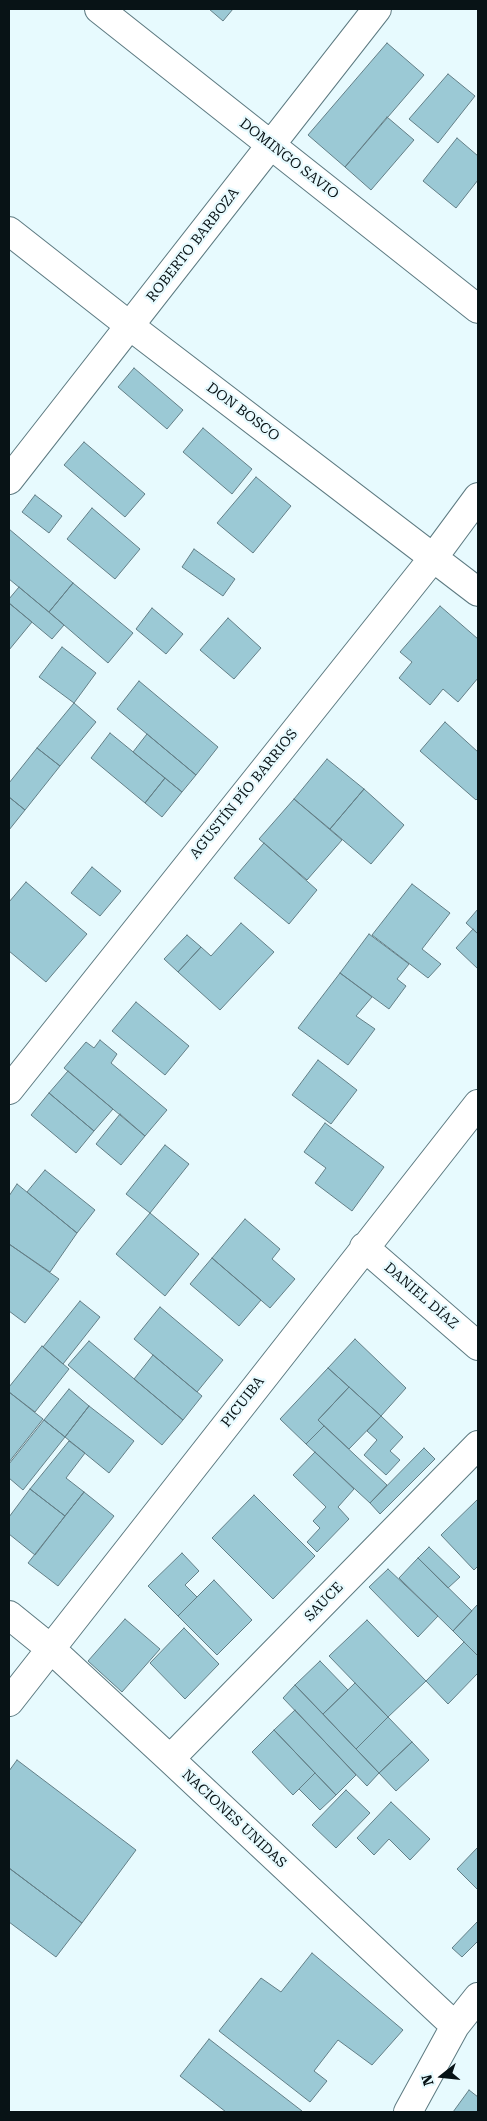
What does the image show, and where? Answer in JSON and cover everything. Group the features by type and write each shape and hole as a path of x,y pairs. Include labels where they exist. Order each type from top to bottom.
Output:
{"street":[{"name":"DOMINGO SAVIO","path":"99,9 478,309"},
{"name":"ROBERTO BARBOZA","path":"9,480 377,9"},
{"name":"DON BOSCO","path":"9,231 478,592"},
{"name":"AGUSTÍN PÍO BARRIOS","path":"9,1090 433,558 478,497"},
{"name":"PICUIBA","path":"9,1702 478,1104"},
{"name":"DANIEL DÍAZ","path":"364,1247 478,1346"},
{"name":"SAUCE","path":"170,1759 478,1444"},
{"name":"NACIONES UNIDAS","path":"9,1615 51,1649 455,2026"},
{"path":"408,2112 455,2026 478,1997"}],"building":[{"path":"209,9 233,9 223,21"},
{"path":"387,43 424,75 345,167 308,135"},
{"path":"448,74 475,96 438,143 409,119"},
{"path":"387,117 414,140 371,190 345,167"},
{"path":"457,138 478,156 478,180 456,208 423,181"},
{"path":"134,368 183,410 167,429 118,387"},
{"path":"203,428 252,469 232,494 183,452"},
{"path":"84,442 145,494 125,517 64,465"},
{"path":"256,477 291,506 253,553 217,523"},
{"path":"35,495 62,516 49,533 22,512"},
{"path":"92,508 140,549 115,579 67,539"},
{"path":"9,529 73,583 49,612 9,579"},
{"path":"194,549 235,579 223,596 182,567"},
{"path":"73,583 133,633 108,663 49,612"},
{"path":"19,587 64,625 52,639 9,603 9,599"},
{"path":"9,603 32,622 9,650"},
{"path":"440,606 478,639 478,678 458,702 443,689 430,705 399,678 412,662 400,652"},
{"path":"152,608 183,634 166,654 136,629"},
{"path":"228,618 261,648 234,679 200,650"},
{"path":"62,647 96,673 74,703 39,677"},
{"path":"139,681 218,747 196,775 117,709"},
{"path":"74,703 96,722 60,766 37,748"},
{"path":"445,722 478,752 478,798 476,800 420,751"},
{"path":"110,733 165,778 145,803 91,758"},
{"path":"147,734 196,775 182,792 133,752"},
{"path":"37,748 60,766 25,810 9,797 9,783"},
{"path":"327,759 364,789 330,829 294,799"},
{"path":"165,778 182,792 162,817 145,803"},
{"path":"364,789 404,825 371,864 330,829"},
{"path":"9,797 25,810 9,830"},
{"path":"294,799 342,840 307,880 259,839"},
{"path":"264,843 317,890 289,924 234,878"},
{"path":"92,867 121,891 100,916 71,893"},
{"path":"26,882 87,934 46,982 9,951 9,902"},
{"path":"412,884 450,913 422,949 441,964 428,978 372,935"},
{"path":"478,909 478,934 466,923"},
{"path":"241,923 274,952 220,1010 178,972 201,947 211,956"},
{"path":"473,929 478,934 478,969 456,948"},
{"path":"369,934 409,964 397,979 406,986 389,1009 340,973"},
{"path":"187,935 201,947 178,972 164,959"},
{"path":"340,973 372,997 356,1016 375,1029 348,1065 298,1028"},
{"path":"136,1002 189,1046 165,1075 112,1031"},
{"path":"100,1040 117,1054 111,1063 167,1110 145,1136 64,1068 86,1042 94,1048"},
{"path":"318,1060 357,1090 331,1124 292,1095"},
{"path":"68,1071 113,1109 94,1131 49,1093"},
{"path":"49,1093 94,1131 76,1153 31,1115"},
{"path":"120,1114 145,1136 121,1165 96,1144"},
{"path":"325,1123 384,1167 352,1211 315,1183 326,1168 304,1152"},
{"path":"165,1145 189,1164 150,1213 126,1194"},
{"path":"45,1170 95,1210 77,1233 27,1192"},
{"path":"17,1184 77,1233 50,1272 9,1244 9,1196"},
{"path":"150,1213 199,1254 165,1296 116,1254"},
{"path":"245,1219 280,1249 272,1259 295,1279 270,1308 212,1258"},
{"path":"9,1244 59,1279 25,1323 9,1311"},
{"path":"212,1258 261,1300 239,1326 190,1284"},
{"path":"80,1301 100,1317 63,1364 43,1347"},
{"path":"160,1307 223,1360 197,1392 134,1339"},
{"path":"355,1339 406,1388 381,1416 328,1368"},
{"path":"89,1341 183,1420 162,1445 68,1365"},
{"path":"42,1346 69,1369 35,1412 9,1392 9,1387"},
{"path":"153,1355 202,1396 183,1420 134,1379"},
{"path":"328,1368 349,1387 318,1420 324,1426 306,1444 280,1419"},
{"path":"349,1387 381,1416 349,1449 318,1420"},
{"path":"69,1389 89,1406 65,1437 44,1420"},
{"path":"9,1392 43,1419 9,1462"},
{"path":"89,1406 134,1441 109,1473 65,1437"},
{"path":"381,1416 403,1437 390,1451 400,1460 386,1475 364,1455 377,1440 367,1431"},
{"path":"44,1420 65,1437 23,1490 9,1478 9,1464"},
{"path":"324,1426 387,1485 370,1503 306,1444"},
{"path":"69,1441 85,1453 66,1478 84,1492 65,1516 30,1489"},
{"path":"424,1448 435,1459 380,1514 370,1503"},
{"path":"315,1452 354,1489 338,1507 349,1519 317,1552 307,1542 320,1528 313,1521 326,1507 293,1475"},
{"path":"30,1489 65,1516 35,1555 9,1534 9,1517"},
{"path":"84,1492 114,1516 58,1586 28,1563"},
{"path":"254,1495 315,1556 273,1599 212,1538"},
{"path":"478,1499 478,1566 474,1570 441,1535"},
{"path":"429,1547 460,1577 448,1588 418,1558"},
{"path":"182,1553 199,1571 185,1585 197,1597 178,1616 148,1586"},
{"path":"418,1558 472,1611 453,1631 399,1578"},
{"path":"388,1569 438,1616 418,1637 369,1587"},
{"path":"214,1580 252,1620 217,1655 178,1616"},
{"path":"478,1604 478,1656 453,1631"},
{"path":"125,1619 160,1649 122,1692 88,1661"},
{"path":"367,1620 426,1681 388,1717 329,1656"},
{"path":"184,1628 219,1664 185,1699 150,1663"},
{"path":"464,1642 478,1656 478,1673 448,1704 426,1681"},
{"path":"320,1661 348,1690 323,1714 295,1685"},
{"path":"355,1683 388,1717 356,1749 323,1714"},
{"path":"295,1685 379,1773 367,1786 283,1698"},
{"path":"295,1710 356,1775 336,1795 274,1730"},
{"path":"388,1717 412,1742 379,1773 356,1749"},
{"path":"274,1730 315,1773 293,1795 252,1752"},
{"path":"412,1742 429,1760 396,1791 379,1773"},
{"path":"17,1760 136,1850 82,1923 9,1868 9,1771"},
{"path":"315,1773 336,1795 320,1810 299,1789"},
{"path":"346,1790 370,1813 336,1848 312,1825"},
{"path":"391,1802 430,1839 410,1860 389,1839 374,1855 357,1838"},
{"path":"478,1847 478,1890 457,1869"},
{"path":"9,1868 82,1923 56,1957 9,1922"},
{"path":"478,1921 478,1941 462,1957 452,1948"},
{"path":"312,1953 403,2030 372,2065 338,2040 314,2071 327,2081 310,2102 219,2031 261,1978 281,1992"},
{"path":"209,2039 302,2111 226,2112 180,2076"},
{"path":"469,2090 478,2097 478,2112 453,2112"}]}
